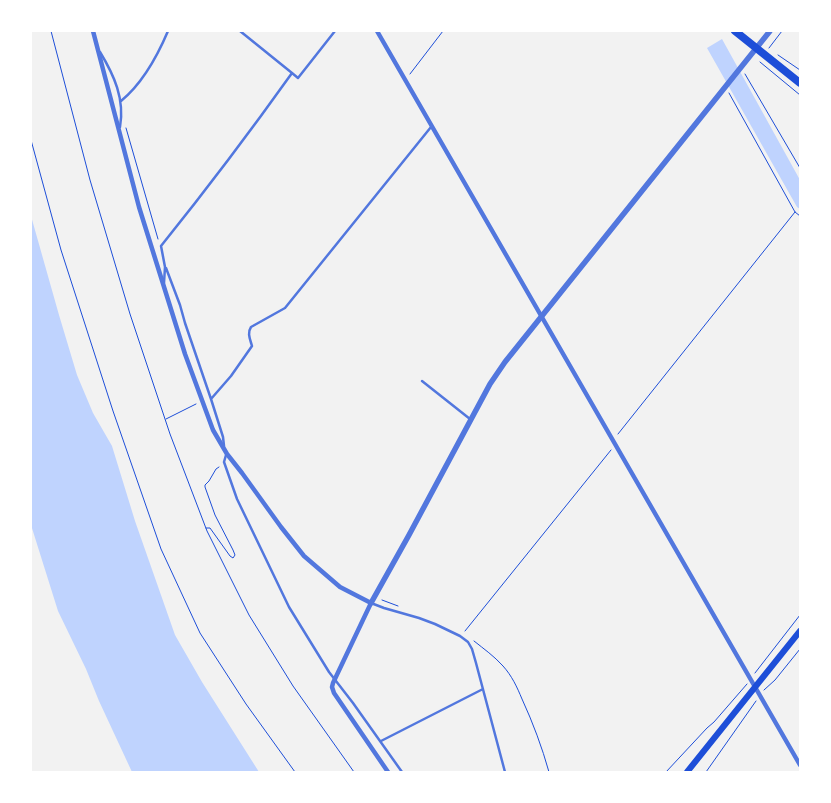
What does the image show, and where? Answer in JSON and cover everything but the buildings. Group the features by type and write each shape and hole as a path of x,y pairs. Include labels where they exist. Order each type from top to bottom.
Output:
{"main road":[{"path":"735,31 800,83"},
{"path":"687,772 800,631"}],"street":[{"path":"93,31 139,207 213,430 227,454 304,556 340,586 371,603"},
{"path":"377,31 800,766"},
{"path":"388,772 332,687 371,603 490,384 504,362 770,31"}],"lane":[{"path":"121,101 151,66 168,31"},
{"path":"240,31 298,78 335,31"},
{"path":"98,47 110,68 121,101 119,130"},
{"path":"224,448 223,437 211,399 180,305 165,267 161,246 202,195 292,73"},
{"path":"211,399 231,376 252,346 248,334 251,327 285,308 431,127"},
{"path":"164,287 165,267"},
{"path":"422,381 471,419"},
{"path":"227,454 225,464 237,499 289,607 329,672 402,772"},
{"path":"371,603 427,621 460,636 468,642 472,650 505,772"},
{"path":"381,741 483,689"}],"path":[{"path":"51,31 98,206 130,314 165,419 206,528 249,616 294,686 354,772"},
{"path":"405,80 443,31"},
{"path":"756,48 768,48 782,31"},
{"path":"756,48 800,95"},
{"path":"775,52 800,70"},
{"path":"741,67 800,168"},
{"path":"725,87 795,212 800,216"},
{"path":"121,118 126,128 161,246"},
{"path":"31,140 61,250 113,411 161,549 200,633 246,704 295,772"},
{"path":"460,636 795,212"},
{"path":"165,419 202,401"},
{"path":"206,528 210,528 233,558 235,555 215,515 204,485 216,469 225,464"},
{"path":"382,600 398,606"},
{"path":"666,772 714,722 800,616"},
{"path":"474,641 493,656 513,679 533,722 550,772"},
{"path":"706,772 759,695 775,680 800,649"}],"water":[{"path":"722,39 800,180 800,209 797,207 707,48"},
{"path":"31,216 77,375 93,413 112,446 135,521 175,635 202,682 259,772 132,772 58,611 31,525"}]}
